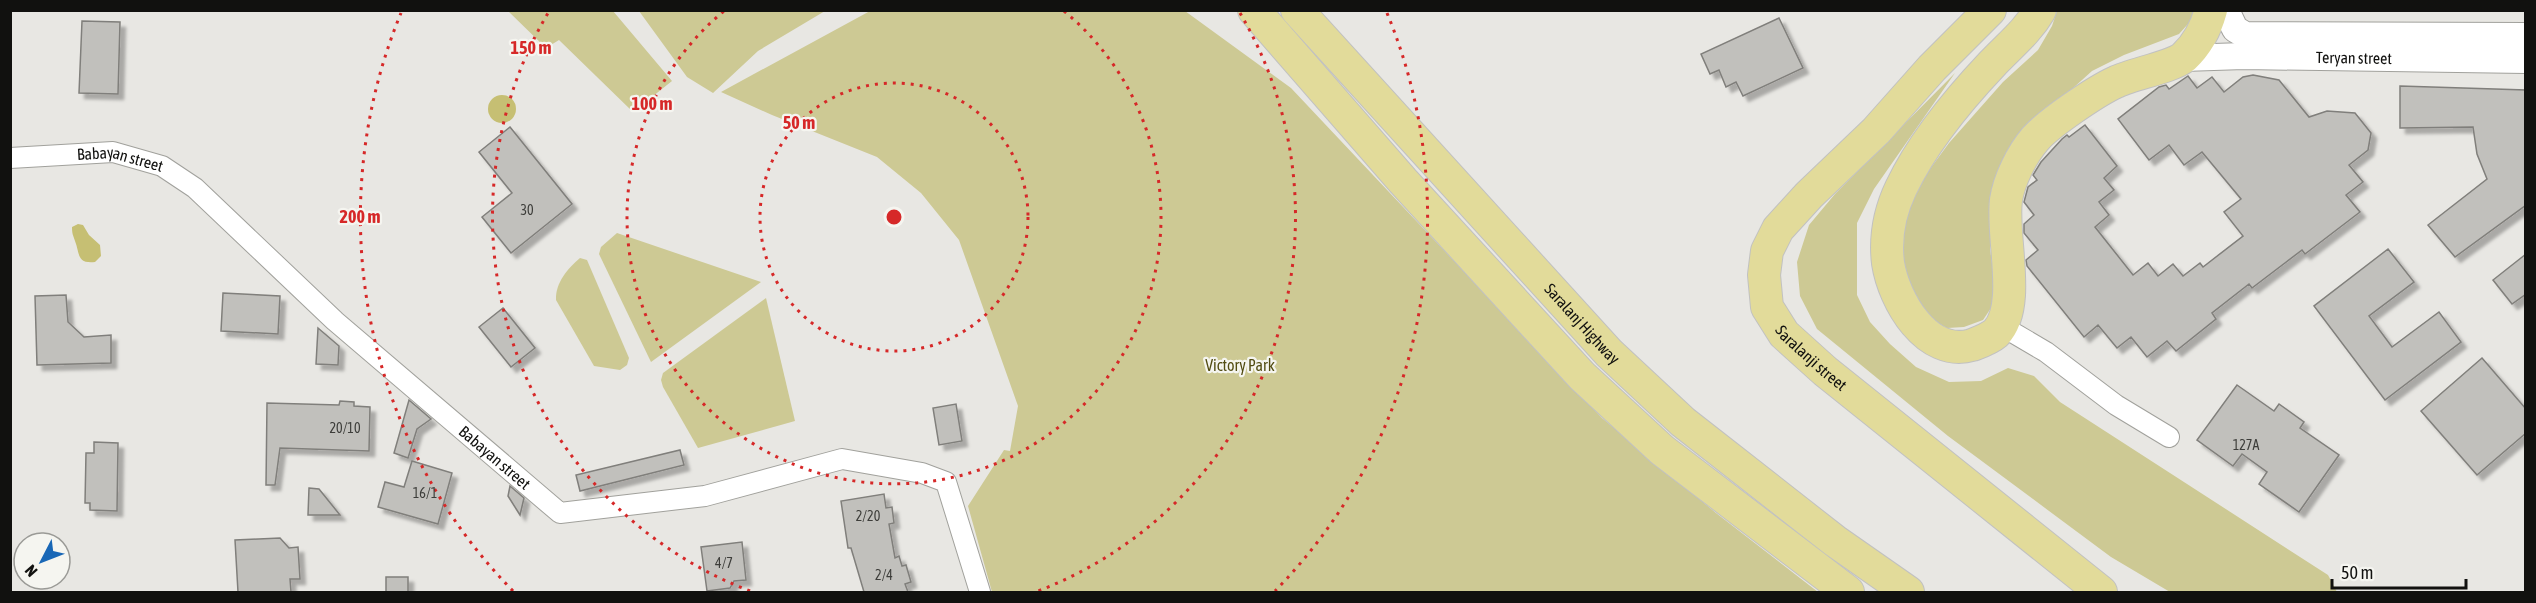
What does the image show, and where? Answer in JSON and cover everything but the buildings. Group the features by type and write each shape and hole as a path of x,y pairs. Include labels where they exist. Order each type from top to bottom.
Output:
{"main road":[{"path":"1254,10 1403,181 1582,376 1662,450 1848,592"},
{"name":"Saralanj Highway","path":"1297,10 1609,352 1683,422 1835,541 1908,592"},
{"path":"1932,68 1965,10"},
{"path":"1932,68 1990,10"},
{"path":"2029,18 1935,131 1901,189 1887,238 1888,264 1902,304 1917,326 1940,345 1962,348 1983,342 1996,332 2006,316 2009,281 2005,240 2006,198 2019,163 2034,139 2051,123 2115,82 2182,58 2207,26 2211,10"},
{"name":"Saralanji street","path":"1932,68 1876,131 1809,195 1778,229 1767,251 1764,275 1767,306 1784,334 1825,371 2101,592"}],"street":[{"name":"Teryan street","path":"2226,10 2235,29 2245,34 2526,36"},
{"name":"Teryan street","path":"2182,58 2244,56 2526,60"},
{"name":"Babayan street","path":"10,158 113,152 162,166 195,188 335,321 560,513 705,496 842,459 922,473 946,482 980,592"},
{"path":"2000,325 2046,352 2116,405 2169,437"}],"green space":[{"path":"508,11 613,11 672,81 633,112 559,40 546,48"},
{"path":"639,11 825,11 758,51 713,93 687,77"},
{"name":"Victory Park","path":"870,11 1185,11 1291,88 1602,418 1716,513 1818,592 992,592 968,506 1004,450 1010,451 1018,406 959,240 921,193 877,157 721,92"},
{"path":"2057,11 2196,11 2197,14 2179,34 2124,55 2092,71 2031,126 1992,220 1990,249 1997,299 1983,320 1964,327 1947,328 1929,318 1909,283 1903,256 1901,224 1927,173 1949,143 2003,82 2038,50 2052,26"},
{"path":"1955,73 1874,189 1857,223 1857,295 1870,322 1916,367 1949,382 1981,381 2008,368 2034,376 2060,402 2328,575 2337,592 2170,592 2111,557 1948,436 1817,329 1800,296 1797,262 1809,225 1835,194"},
{"path":"617,233 761,282 651,362 599,254 601,247"},
{"path":"580,258 587,260 629,358 627,365 620,370 594,366 556,300 563,276"},
{"path":"766,298 795,421 698,448 663,387 661,380 663,373"}],"shaded area":[{"path":"502,95 512,99 516,109 512,119 502,123 492,119 488,109 492,99"},
{"path":"78,224 83,225 89,235 100,245 101,256 95,262 85,261 80,257 72,229"}]}
